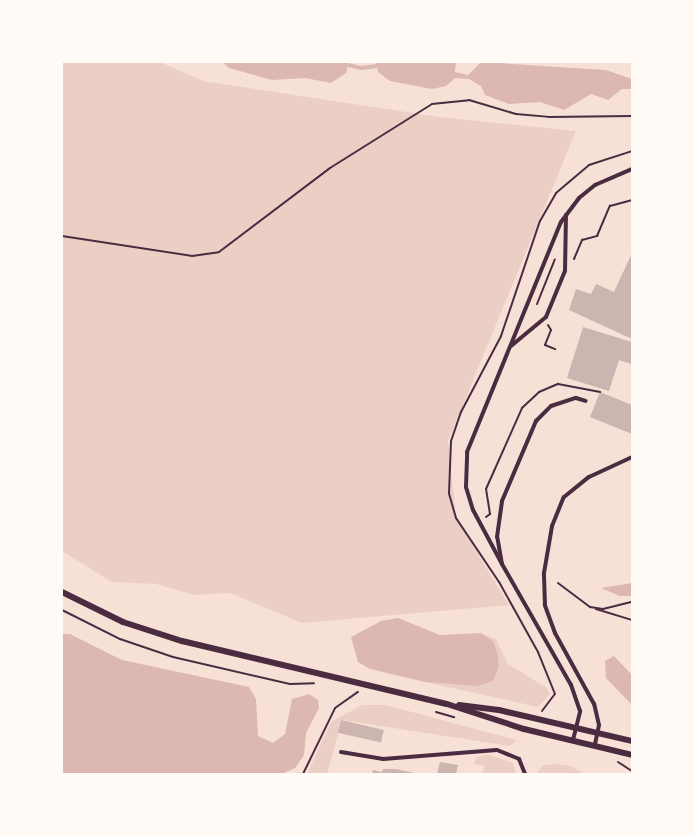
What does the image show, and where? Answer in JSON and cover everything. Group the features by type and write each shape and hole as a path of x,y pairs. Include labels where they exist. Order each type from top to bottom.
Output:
{"street":[{"path":"62,592 123,622 182,641 447,704 524,729 595,744 633,755"},
{"path":"447,704 500,710 633,741"}],"lane":[{"path":"573,740 580,711 571,685 473,510 466,487 467,452 566,215 595,185 633,169"},
{"path":"510,347 546,317 565,271 566,215"},
{"path":"502,564 497,537 502,501 536,422 551,406 576,398 586,401"},
{"path":"595,744 598,731 594,704 555,633 545,605 544,573 552,526 564,496 589,477 633,457"},
{"path":"341,752 383,759 497,750 519,759 525,774"}],"path":[{"path":"62,236 192,256 219,252 330,168 432,104 469,100 516,114 549,117 633,116"},
{"path":"541,714 555,694 538,652 499,582 463,530 448,493 451,441 461,412 501,336 540,221 569,179 606,157 633,151"},
{"path":"571,266 582,240 597,236 610,206 633,200"},
{"path":"555,350 545,345 551,330 547,324 539,322 530,311 538,303 555,255 564,253 575,257"},
{"path":"547,324 551,314"},
{"path":"463,530 469,526"},
{"path":"558,583 590,607 631,619 633,615"},
{"path":"590,607 603,609 633,602"},
{"path":"62,610 120,639 173,657 290,684 317,683"},
{"path":"347,690 367,694"},
{"path":"303,774 335,708 358,692"},
{"path":"428,710 457,718"},
{"path":"615,760 633,771"}],"shaded area":[{"path":"62,62 160,62 203,81 439,117 576,131 448,441 456,518 509,605 302,623 230,593 194,595 156,584 112,582 62,551"},
{"path":"222,62 349,62 346,73 331,83 305,78 272,80 229,68"},
{"path":"376,62 456,62 455,72 468,75 481,62 606,70 632,79 632,89 622,89 608,100 591,94 564,110 540,102 509,104 485,95 481,86 469,79 455,78 446,86 432,89 390,81 378,72"},
{"path":"632,583 632,596 620,596 601,588"},
{"path":"398,618 440,635 481,633 493,641 497,651 499,666 493,681 477,686 425,682 370,669 358,662 351,637 381,621"},
{"path":"481,633 496,639 507,663 547,688 550,694 538,707 425,682 477,686 493,641"},
{"path":"62,634 70,634 122,660 249,687 256,699 258,736 273,743 285,734 292,699 309,694 318,700 319,708 306,733 304,755 295,768 282,774 62,774"},
{"path":"614,656 632,675 632,705 606,678 605,661"},
{"path":"362,705 386,705 517,740 510,746 342,720 327,774 307,774 331,722"},
{"path":"486,754 513,763 516,774 482,774 484,766 474,764 476,758"},
{"path":"543,765 570,766 584,774 536,774"}],"building":[{"path":"632,253 632,339 569,310 576,289 591,294 596,284 614,292"},
{"path":"583,327 632,342 632,364 619,360 609,391 567,378"},
{"path":"600,392 632,405 632,434 590,417"},
{"path":"341,720 384,730 381,743 338,733"},
{"path":"440,762 458,765 456,774 437,774"},
{"path":"383,769 419,774 372,774 373,770 382,772"}],"waterway":[{"path":"348,65 361,68 377,66"}]}
